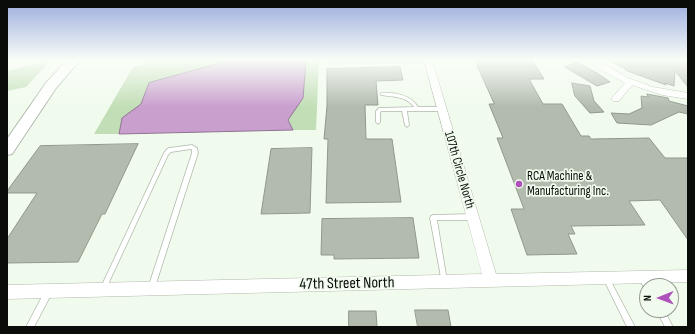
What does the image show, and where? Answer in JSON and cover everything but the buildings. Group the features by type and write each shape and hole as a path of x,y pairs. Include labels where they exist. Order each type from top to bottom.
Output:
{"street":[{"path":"7,150 61,76"},
{"name":"107th Circle North","path":"432,76 491,280"},
{"path":"617,76 630,82 688,96"},
{"path":"616,99 630,82"},
{"name":"47th Street North","path":"673,278 688,276"},
{"name":"47th Street North","path":"7,292 606,278 639,281"}],"lane":[{"path":"383,94 399,95 415,103 417,109"},
{"path":"378,122 378,111 381,109 442,109"},
{"path":"404,109 407,125"},
{"path":"103,290 166,154 169,150 192,147 195,149 195,153 152,288"},
{"path":"444,281 433,218 473,217"},
{"path":"606,278 631,327"},
{"path":"30,327 49,291"},
{"path":"664,318 669,327"}],"green space":[{"path":"7,76 37,76 26,87 7,91"},
{"path":"128,76 175,76 149,83 141,104 122,118 119,134 94,134"},
{"path":"305,76 318,76 316,130 293,130 288,120 303,98"}],"shaded area":[{"path":"175,76 305,76 303,98 288,120 293,130 119,134 122,118 141,104 149,83"}],"place":[{"name":"RCA Machine & Manufacturing Inc.","path":"519,184"}]}
